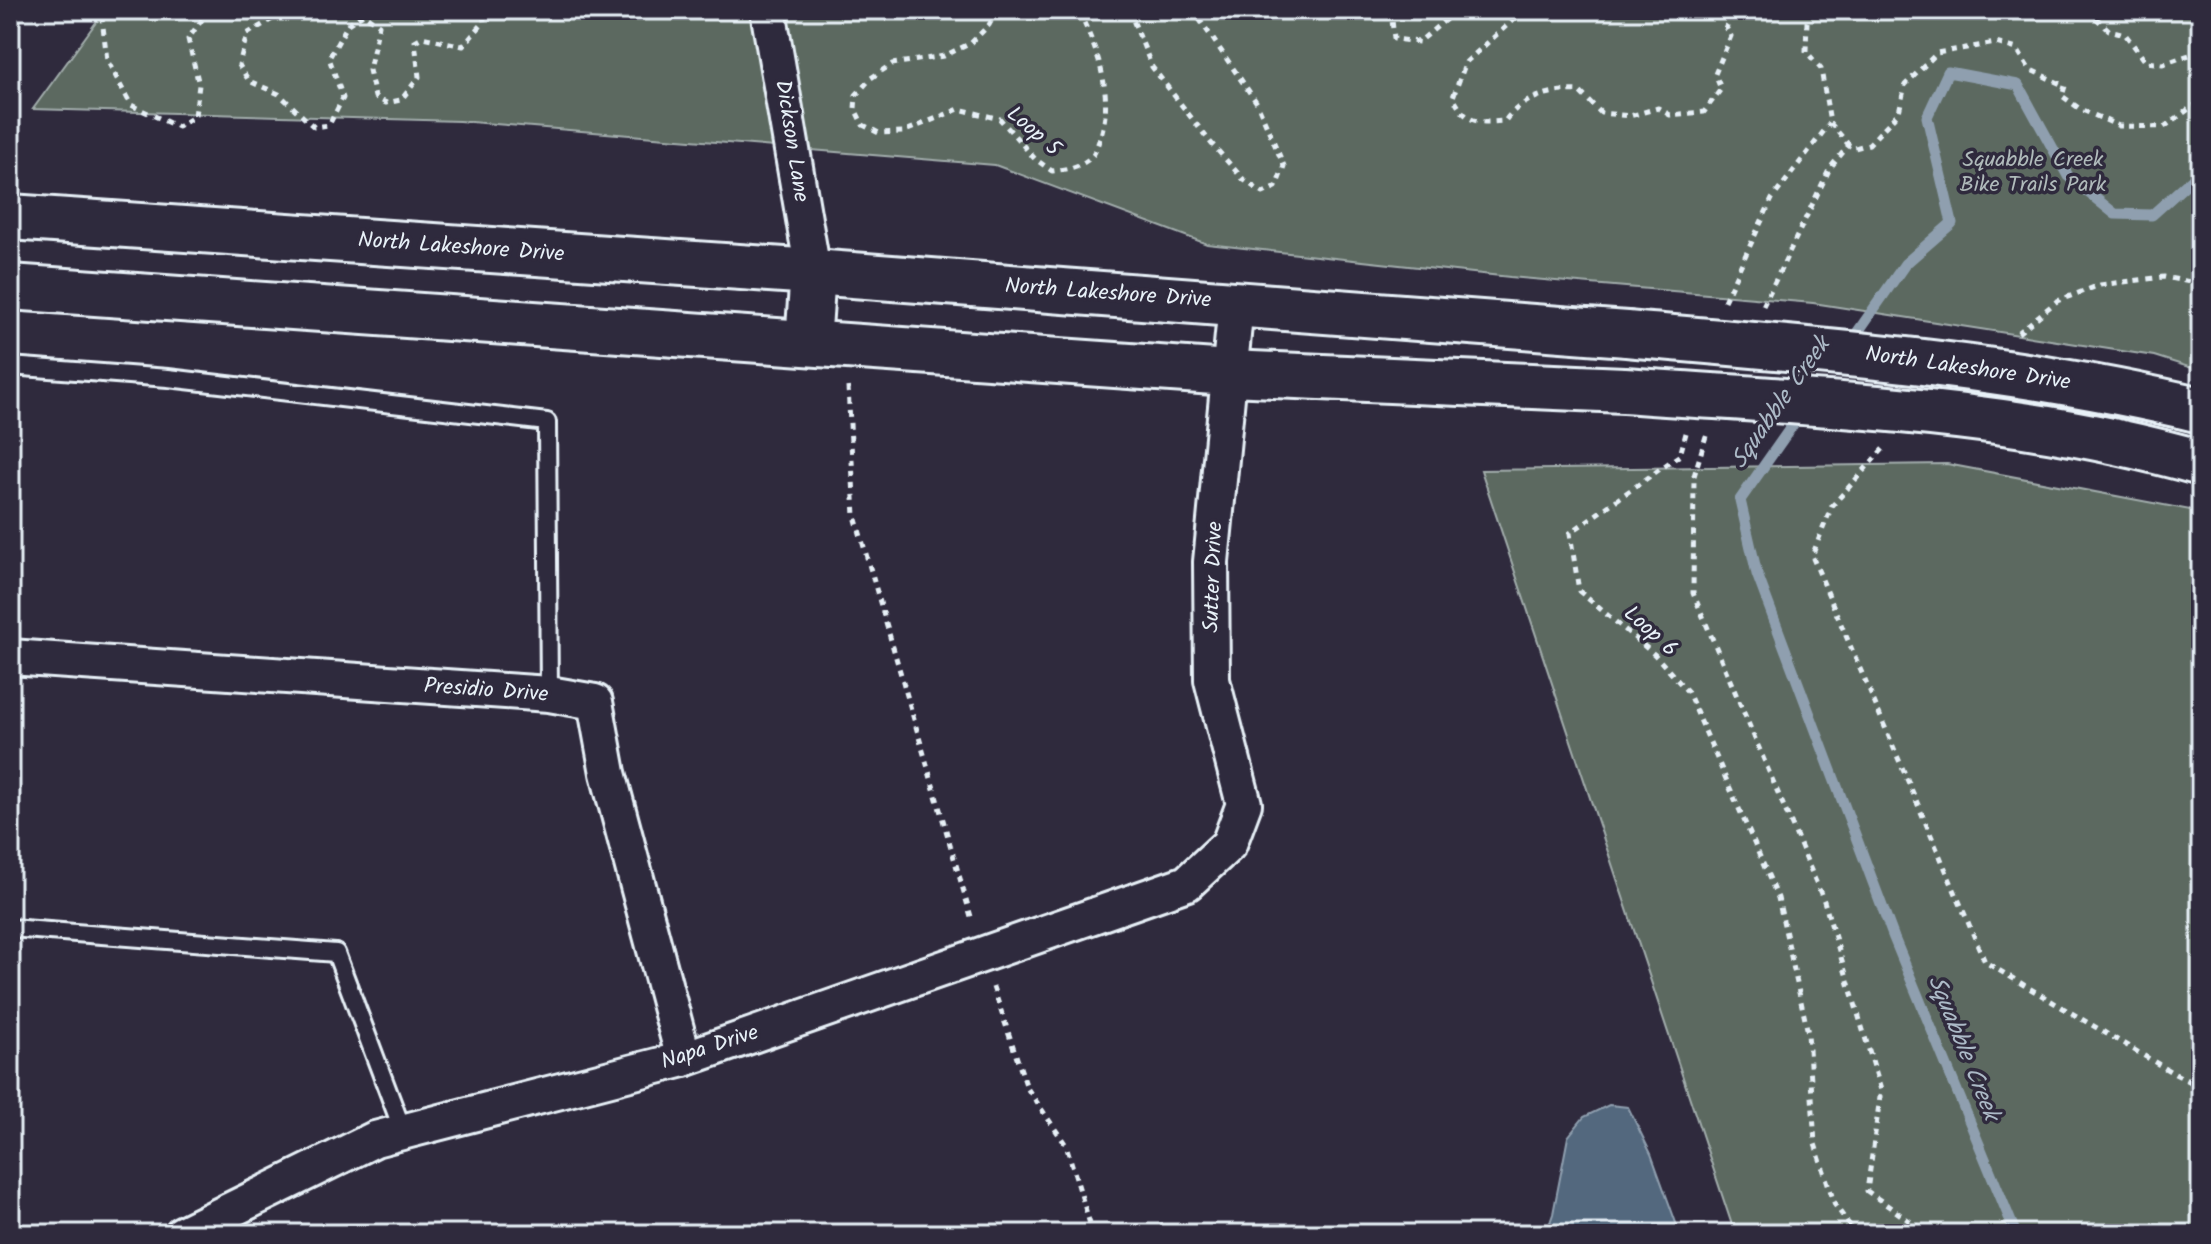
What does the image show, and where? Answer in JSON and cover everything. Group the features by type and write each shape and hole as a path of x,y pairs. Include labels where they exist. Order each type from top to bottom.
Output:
{"main road":[{"name":"North Lakeshore Drive","path":"10,217 813,272 1627,334 1971,366 2057,379 2201,410"},
{"path":"813,272 828,344"},
{"path":"10,287 1229,373 1624,390 1896,410 2023,424 2123,443 2201,463"}],"street":[{"name":"Dickson Lane","path":"768,10 813,272"},
{"name":"Sutter Drive","path":"1229,844 1244,804 1212,680 1211,562 1236,304"},
{"name":"Presidio Drive","path":"10,657 549,694 595,702 608,773 684,1059"},
{"name":"Napa Drive","path":"182,1234 375,1139 684,1059 1187,883 1229,844"}],"lane":[{"path":"10,366 168,378 547,422 549,694"},
{"path":"10,928 336,953 403,1131"}],"path":[{"path":"139,10 102,18 107,60 131,105 178,127 195,116 199,85 188,39 209,10"},
{"path":"281,10 274,18 247,34 239,65 249,81 279,94 314,127 329,125 343,98 329,58 348,24 363,14 379,25 369,70 375,97 386,103 401,100 419,77 415,41 422,37 463,46 484,22 483,10"},
{"name":"Loop 5","path":"997,10 989,25 971,43 944,56 892,64 871,78 856,95 855,109 863,125 879,133 903,132 959,109 1000,119 1035,159 1052,171 1076,167 1093,155 1102,134 1105,112 1104,81 1096,47 1078,10"},
{"path":"1129,10 1152,67 1219,152 1244,180 1263,193 1276,187 1284,166 1257,103 1193,10"},
{"path":"1391,10 1394,39 1419,42 1457,10"},
{"path":"1524,10 1466,62 1453,97 1463,115 1479,123 1505,121 1514,108 1557,89 1579,91 1601,113 1630,116 1658,108 1670,115 1704,112 1721,89 1715,74 1731,36 1726,27 1738,10"},
{"path":"1811,10 1807,22 1806,51 1821,69 1830,123 1855,148 1869,144 1899,112 1905,85 1937,53 1996,43 2017,49 2029,69 2065,86 2062,96 2080,109 2119,126 2164,127 2193,106 2201,104"},
{"path":"2087,10 2109,30 2125,34 2146,62 2163,64 2201,51"},
{"path":"1722,306 1772,199 1830,123"},
{"path":"1762,308 1830,168 1849,145"},
{"path":"2009,340 2057,301 2100,285 2164,277 2201,284"},
{"path":"828,344 855,516 982,954 1027,1088 1066,1145 1093,1234"},
{"name":"Loop 6","path":"1688,425 1680,455 1570,533 1579,591 1655,655 1688,692 1778,898 1808,1033 1815,1144 1835,1205 1856,1234"},
{"name":"Loop 6","path":"1706,435 1694,476 1693,593 1824,901 1881,1090 1867,1191 1928,1234"},
{"path":"1892,439 1832,506 1812,556 1985,962 2201,1087"}],"green space":[{"name":"Squabble Creek Bike Trails Park","path":"105,10 2201,10 2201,371 2154,356 1813,303 1510,277 1207,244 995,165 459,121 33,109"},
{"path":"1947,464 2201,512 2201,1234 1735,1234 1481,470"}],"water":[{"path":"1609,1105 1628,1107 1651,1154 1680,1234 1546,1234 1553,1214 1568,1137 1584,1117"}],"waterway":[{"name":"Squabble Creek","path":"1850,343 1905,264 1952,223 1927,117 1948,72 2018,85 2068,176 2115,214 2152,215 2201,171"},
{"name":"Squabble Creek","path":"1801,413 1740,500 1757,574 1894,938 2016,1234"}]}
